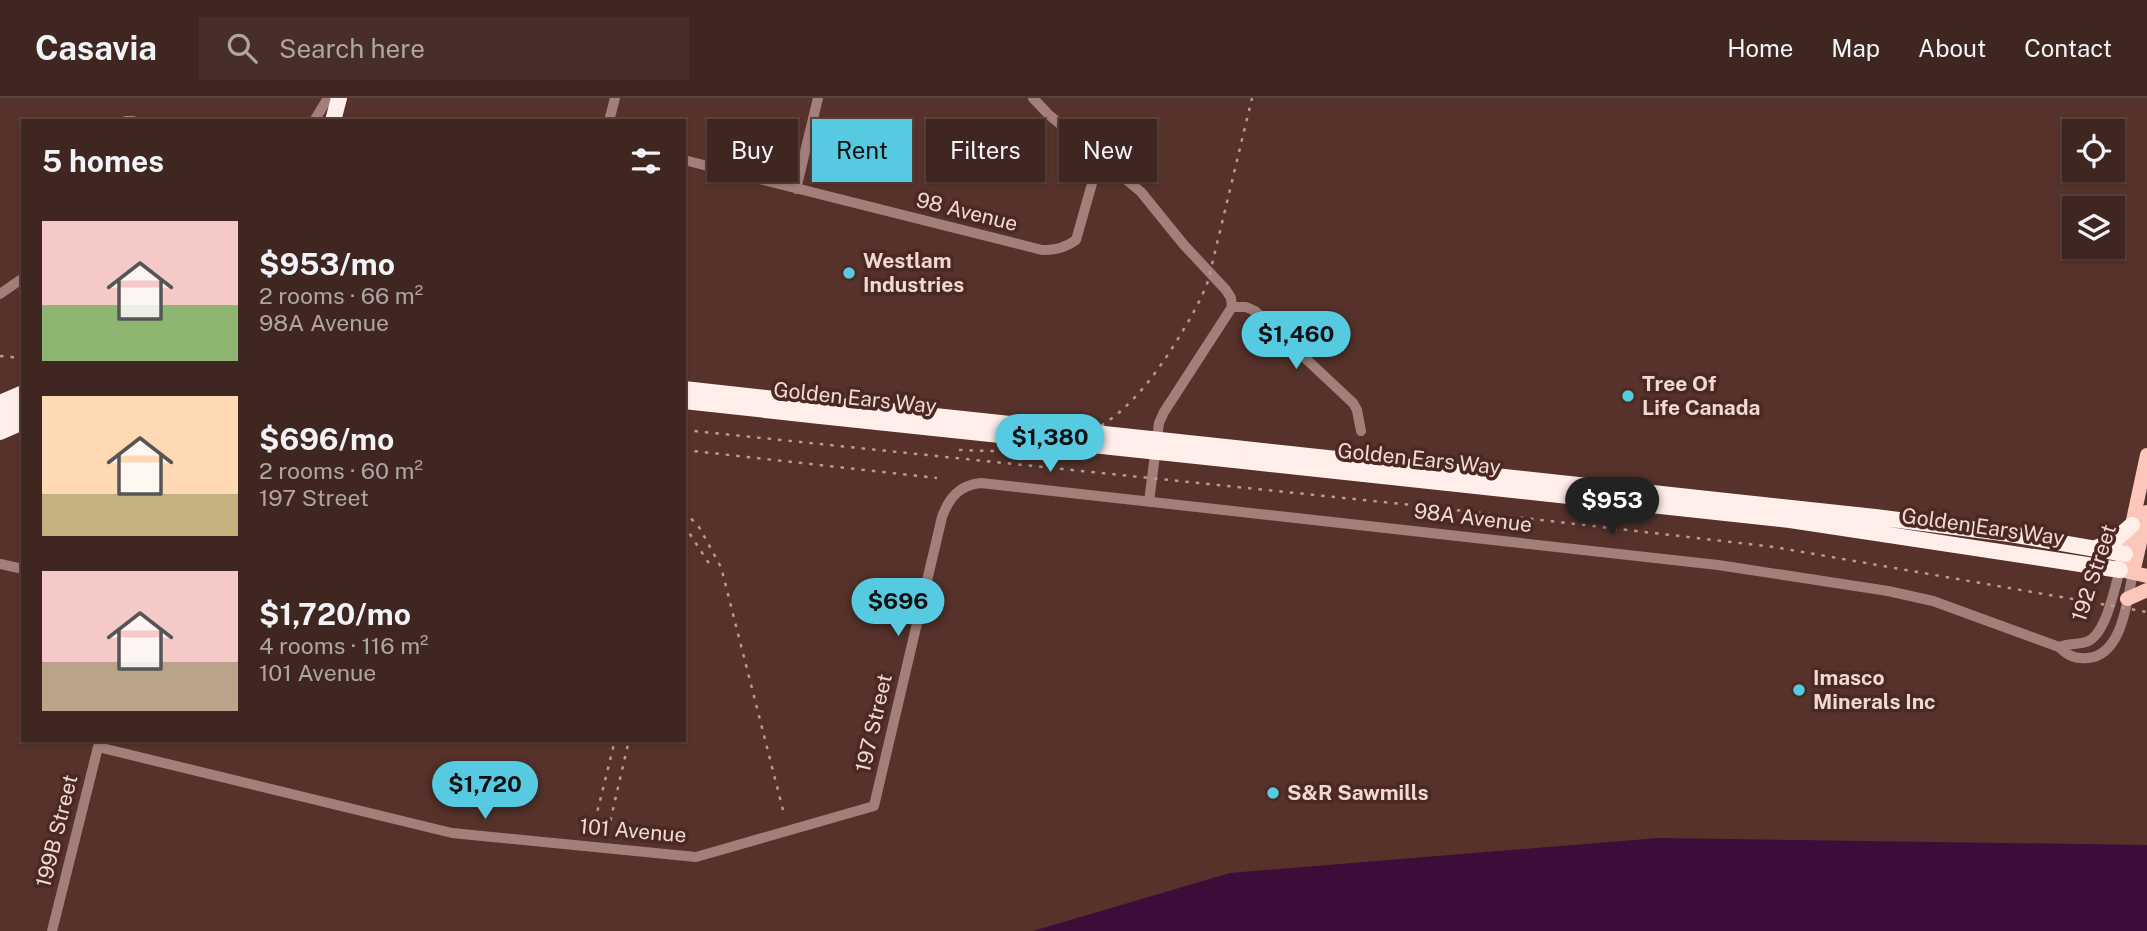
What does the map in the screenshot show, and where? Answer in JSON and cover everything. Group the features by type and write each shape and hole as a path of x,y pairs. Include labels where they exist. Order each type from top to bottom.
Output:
{"highway":[{"path":"333,119 339,98"},
{"name":"Golden Ears Way","path":"686,389 821,410"},
{"path":"0,403 21,394"},
{"name":"Golden Ears Way","path":"686,401 821,410 1235,454 1849,514 2010,534 2096,548 2135,565"},
{"path":"0,416 21,406"},
{"path":"0,432 21,423"},
{"name":"Golden Ears Way","path":"1235,454 2135,565"},
{"path":"2096,548 2141,528"}],"main road":[{"path":"333,119 347,98"},
{"name":"192 Street","path":"2135,565 2147,455"},
{"name":"192 Street","path":"2141,528 2147,512"},
{"path":"2127,599 2147,590"}],"street":[{"path":"315,119 328,98"},
{"path":"610,119 615,98"},
{"path":"796,189 818,98"},
{"path":"1033,98 1059,123"},
{"name":"98 Avenue","path":"686,161 1042,250 1069,246 1076,240 1092,182"},
{"path":"1129,182 1226,290 1232,307 1159,423 1149,502"},
{"path":"0,294 21,279"},
{"path":"1232,307 1246,307 1255,311 1353,403 1361,431"},
{"name":"98A Avenue","path":"958,491 965,486 981,483 1688,560 1875,589 1933,601 2059,647"},
{"name":"197 Street","path":"874,806 942,517 950,499 958,491"},
{"path":"0,564 21,569"},
{"name":"192 Street","path":"2135,565 2118,632 2102,653 2095,657 2068,656 2059,647 2071,642 2087,642 2099,633 2135,565"},
{"name":"101 Avenue","path":"99,744 452,833 696,856 874,806"},
{"name":"199B Street","path":"52,931 99,744"}],"shaded area":[{"path":"1659,838 2147,845 2147,931 1033,931 1230,873"}],"railway":[{"path":"959,450 1026,450 1066,443 1103,425 1119,413 1146,384 1181,334 1208,281 1252,98"},
{"path":"0,356 21,358"},
{"path":"686,430 1412,505 1774,547 2147,612"},
{"path":"686,450 937,478"},
{"path":"686,513 699,527 721,567 783,810"},
{"path":"686,528 710,565"},
{"path":"595,821 615,742"},
{"path":"608,831 629,742"}],"place":[{"name":"Westlam Industries","path":"849,273"},
{"name":"Tree Of Life Canada","path":"1628,396"},
{"name":"Imasco Minerals Inc","path":"1799,690"},
{"name":"S&R Sawmills","path":"1273,793"}]}
